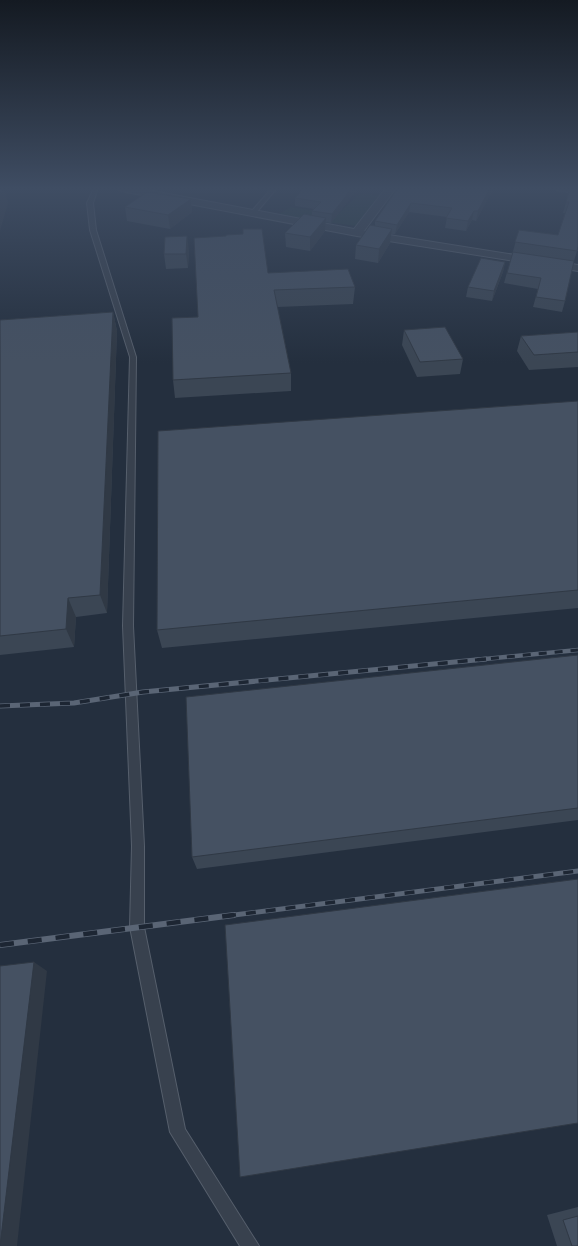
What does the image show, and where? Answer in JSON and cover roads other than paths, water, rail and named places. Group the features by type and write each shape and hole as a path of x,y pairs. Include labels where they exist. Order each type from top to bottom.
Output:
{"street":[{"path":"440,246 578,268"}],"lane":[{"path":"98,246 133,357 128,626 138,846 137,927 178,1132 250,1246"}],"railway":[{"path":"475,660 578,650"},
{"path":"0,706 74,703 143,692 486,659"},
{"path":"226,916 578,871"},
{"path":"0,945 234,915"}]}
